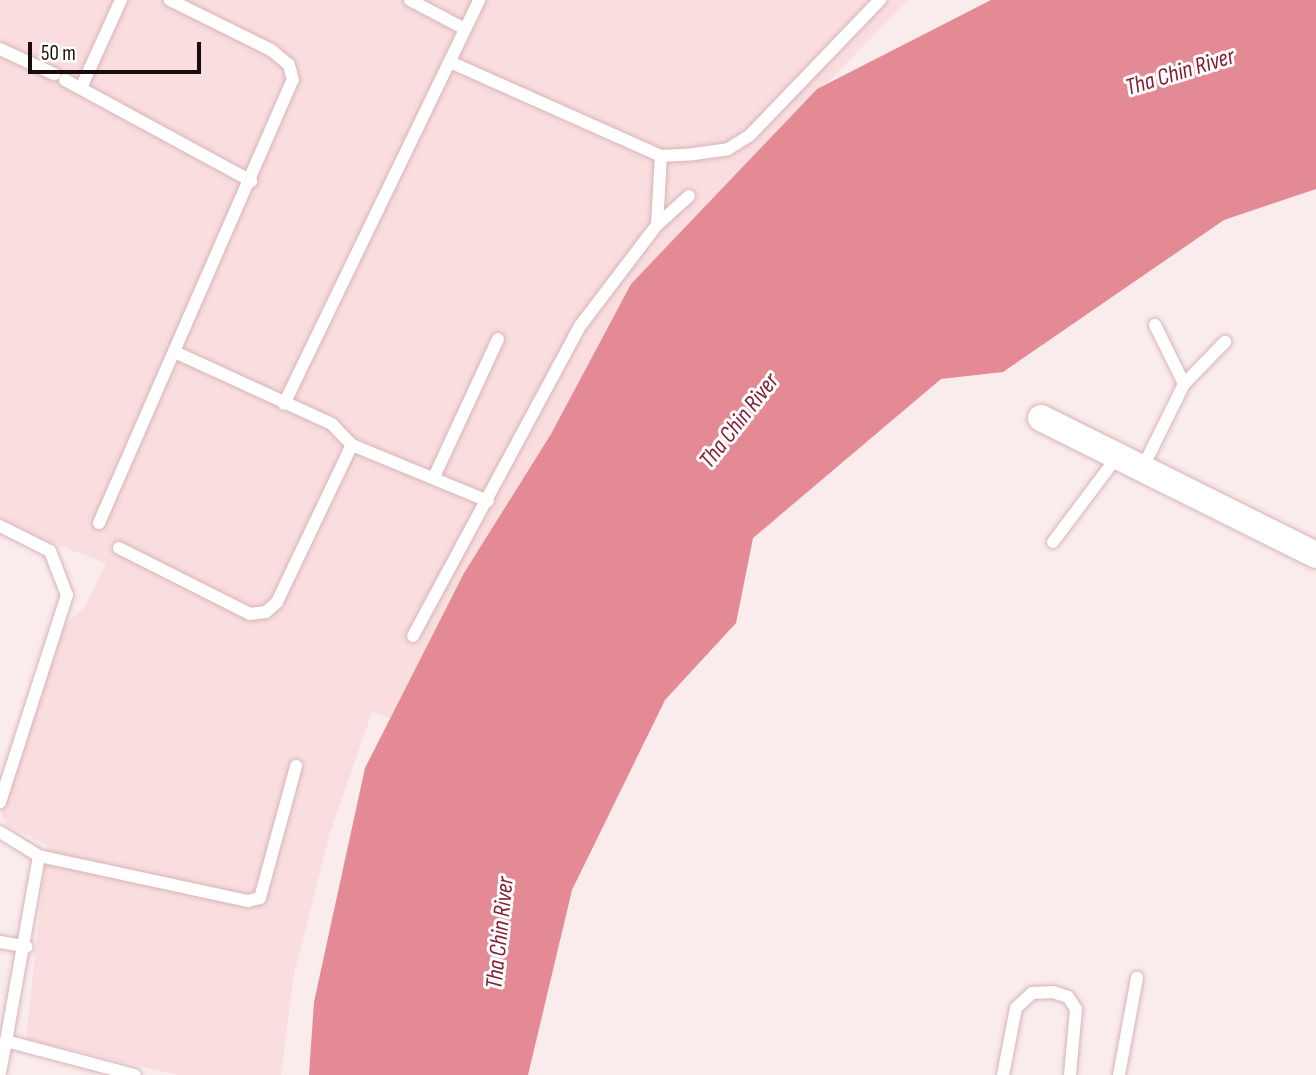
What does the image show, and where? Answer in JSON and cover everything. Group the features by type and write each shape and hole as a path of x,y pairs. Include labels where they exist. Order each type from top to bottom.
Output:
{"street":[{"path":"1041,418 1141,471 1316,555"}],"lane":[{"path":"81,88 121,0"},
{"path":"99,523 288,100 289,65 170,0"},
{"path":"410,0 466,29"},
{"path":"284,404 479,0"},
{"path":"450,62 661,156 728,149 749,136 880,0"},
{"path":"0,49 81,88 251,181"},
{"path":"657,225 661,156"},
{"path":"413,636 580,326 657,225 689,196"},
{"path":"1155,325 1184,384"},
{"path":"434,477 498,338"},
{"path":"1141,471 1184,384 1225,342"},
{"path":"175,352 332,424 352,445 488,501"},
{"path":"118,548 250,614 266,612 277,603 352,445"},
{"path":"1053,542 1116,457"},
{"path":"0,526 50,551 67,595 0,802"},
{"path":"0,832 39,856 248,901 260,898 296,766"},
{"path":"0,1072 27,947 39,856"},
{"path":"0,942 27,947"},
{"path":"1119,1075 1137,978"},
{"path":"1003,1075 1016,1008 1032,993 1053,992 1068,997 1076,1009 1070,1075"},
{"path":"6,1041 135,1075"}],"shaded area":[{"path":"0,0 908,0 631,284 551,434 464,573 390,718 372,712 330,833 294,974 281,1075 178,1075 26,1039 47,845 7,825 1,813 61,628 84,608 106,563 0,523"}],"water":[{"name":"Tha Chin River","path":"991,0 1316,0 1316,189 1224,220 1003,372 941,379 753,538 736,623 665,700 572,890 528,1075 309,1075 314,1002 365,768 464,573 551,434 631,284 817,89"}]}
